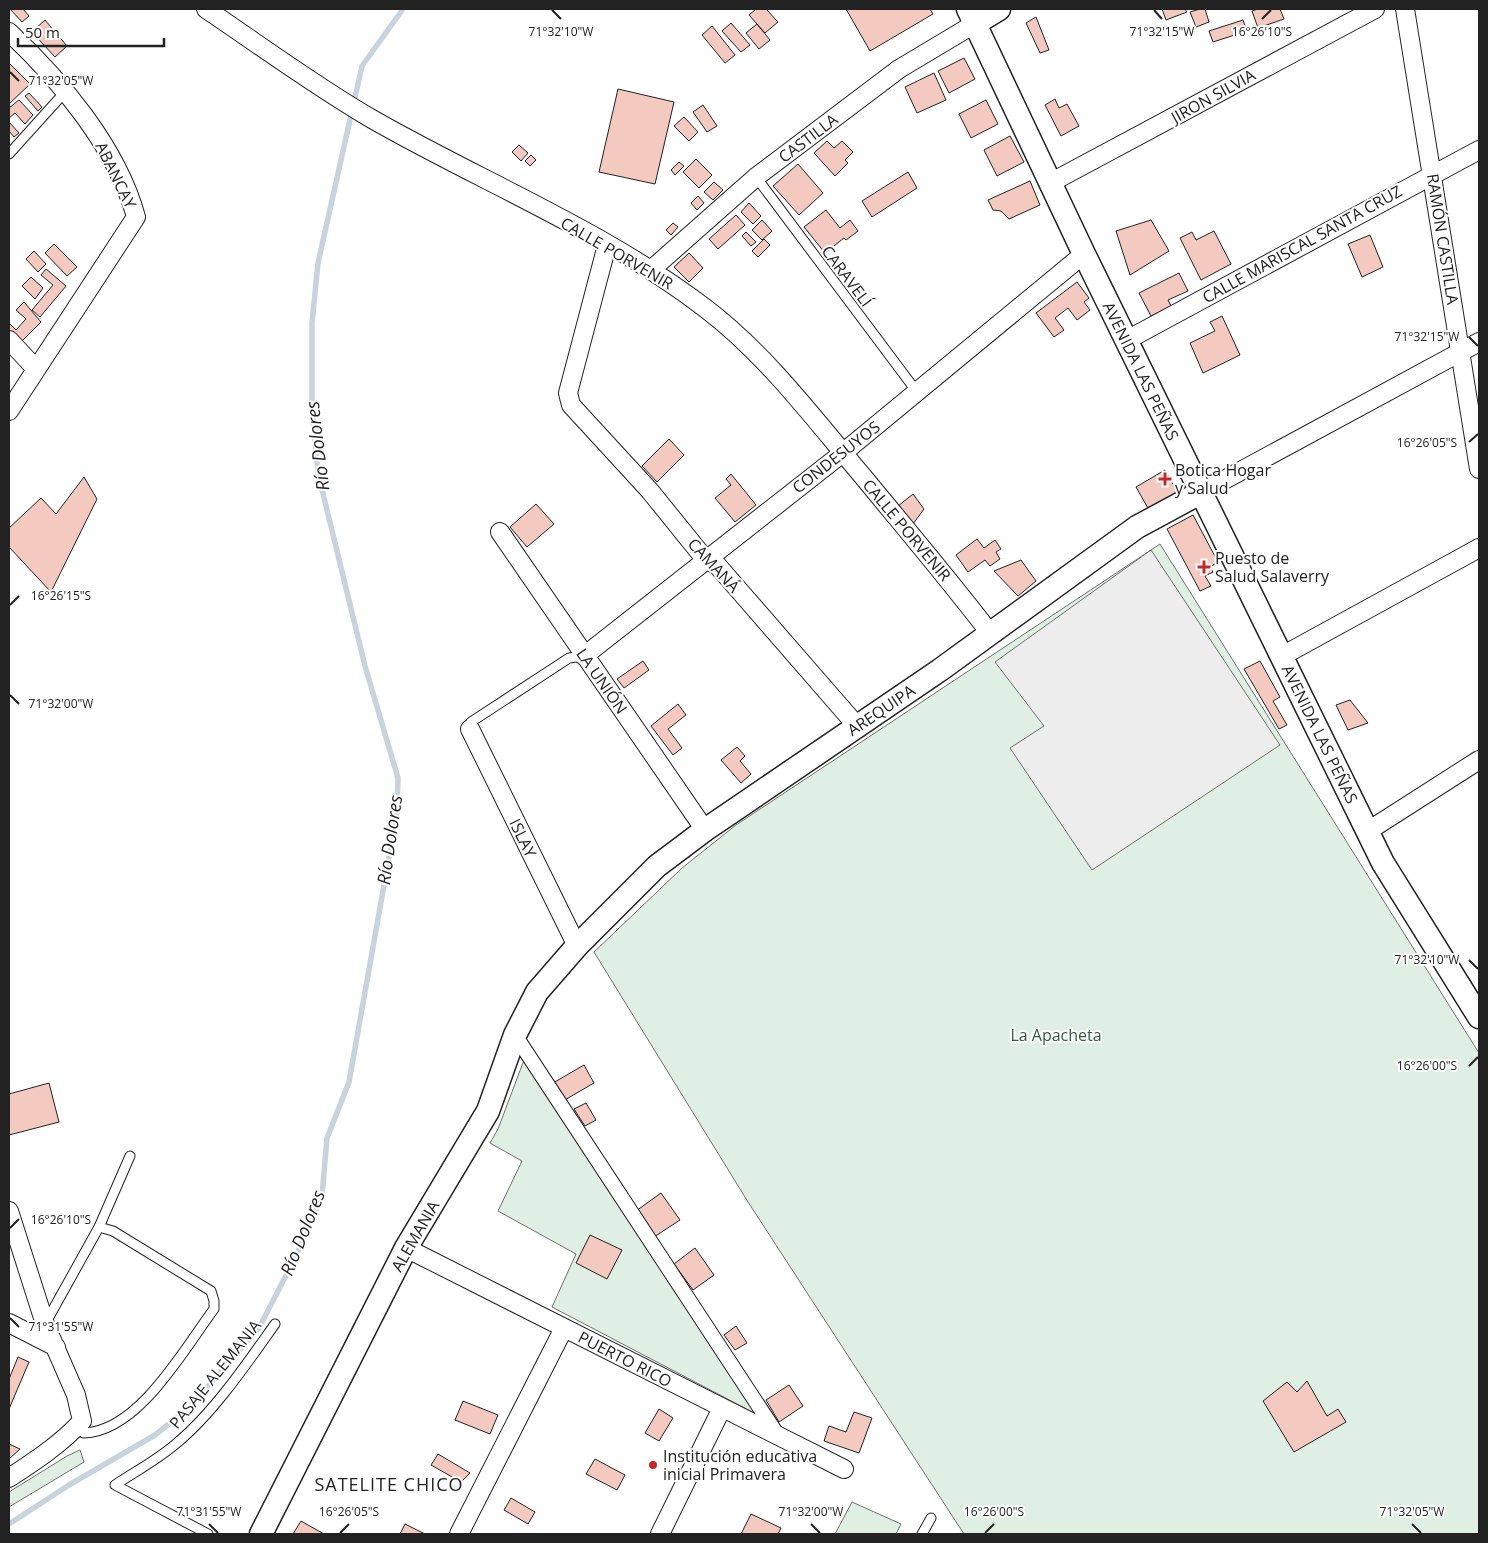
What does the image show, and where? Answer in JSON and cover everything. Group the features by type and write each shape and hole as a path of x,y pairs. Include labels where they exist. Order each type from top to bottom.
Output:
{"street":[{"name":"CALLE PORVENIR","path":"206,9 326,91 373,119 652,269 707,310 760,358 844,452 940,568 990,633"},
{"path":"972,16 999,9"},
{"name":"JIRON SILVIA","path":"1050,183 1375,9"},
{"name":"RAMÓN CASTILLA","path":"1406,9 1479,469"},
{"name":"CASTILLA","path":"652,269 756,177 972,16"},
{"name":"AVENIDA LAS PEÑAS","path":"972,16 1050,183 1200,493 1368,831 1411,910 1476,1005"},
{"name":"ABANCAY","path":"9,32 65,92 104,145 129,197 136,217 36,369"},
{"name":"CALLE MARISCAL SANTA CRUZ","path":"1127,340 1479,150"},
{"name":"CAMANÁ","path":"607,244 568,393 571,406 650,490 705,559 717,565 857,726"},
{"name":"CONDESUYOS","path":"584,656 705,559 844,452 1084,254"},
{"path":"9,340 36,369 9,411"},
{"path":"1200,493 1479,342"},
{"name":"AREQUIPA","path":"577,946 657,866 705,830 990,633 1137,527 1200,493"},
{"name":"LA UNIÓN","path":"500,532 705,830"},
{"path":"1282,656 1479,548"},
{"name":"ISLAY","path":"470,729 577,946"},
{"path":"1368,831 1479,760"},
{"name":"ALEMANIA","path":"261,1534 406,1248 488,1111 515,1034 537,992 577,946"},
{"path":"515,1034 777,1434"},
{"path":"9,1211 45,1324 76,1396 82,1421 69,1435 43,1456 9,1478"},
{"name":"PUERTO RICO","path":"406,1248 844,1469"},
{"path":"9,1323 56,1347"},
{"path":"459,1534 564,1328"},
{"path":"660,1534 722,1408"},
{"path":"9,1468 43,1456"}],"lane":[{"path":"9,154 65,92"},
{"name":"CARAVELÍ","path":"756,177 916,392"},
{"path":"470,729 471,722 569,658 584,656"},
{"path":"45,1324 99,1227 130,1156"},
{"path":"82,1421 84,1433 97,1432 130,1414 165,1379 214,1309 211,1291 113,1231 99,1227"},
{"name":"PASAJE ALEMANIA","path":"208,1534 115,1485 177,1443 196,1426 275,1324"},
{"path":"922,1534 931,1518"}],"green space":[{"name":"La Apacheta","path":"1160,544 1479,1053 1479,1534 964,1534 748,1202 594,952 682,868 736,825"},
{"path":"524,1060 760,1416 552,1307 576,1254 498,1211 522,1161 490,1143 498,1129"},
{"path":"80,1450 84,1462 9,1507 9,1492"},
{"path":"852,1502 901,1524 896,1534 835,1534"}],"shaded area":[{"path":"1151,550 1280,745 1092,870 1010,748 1044,726 995,662"}],"building":[{"path":"10,9 23,9 29,16 22,22"},
{"path":"756,9 766,9 778,22 765,33 749,15"},
{"path":"846,9 930,9 933,14 870,51"},
{"path":"1162,9 1185,9 1187,12 1166,20"},
{"path":"1205,9 1209,22 1196,27 1190,12"},
{"path":"1258,9 1280,9 1284,19 1258,28 1252,11"},
{"path":"1036,17 1049,50 1040,53 1026,23"},
{"path":"45,20 67,46 55,57 32,32"},
{"path":"1243,20 1247,31 1213,42 1209,31"},
{"path":"731,23 750,45 741,52 722,31"},
{"path":"757,24 770,40 759,49 746,33"},
{"path":"712,26 735,55 725,63 702,35"},
{"path":"964,58 975,79 949,93 938,71"},
{"path":"9,63 30,84 9,104"},
{"path":"934,73 946,100 917,113 905,87"},
{"path":"618,89 674,102 655,184 599,172"},
{"path":"29,93 42,107 38,111 25,96"},
{"path":"1055,99 1059,108 1067,104 1079,126 1061,136 1045,105"},
{"path":"19,100 33,115 25,124 15,113 9,118 9,108"},
{"path":"986,100 998,124 971,138 959,114"},
{"path":"703,105 717,126 707,132 693,112"},
{"path":"684,117 698,132 689,141 674,126"},
{"path":"9,122 19,133 14,137 9,131"},
{"path":"1010,136 1024,162 997,176 984,150"},
{"path":"827,141 834,148 842,141 853,152 845,160 848,163 835,176 814,153"},
{"path":"519,145 528,153 521,161 512,152"},
{"path":"531,155 536,160 530,166 525,161"},
{"path":"696,159 712,175 699,188 683,172"},
{"path":"679,162 684,166 675,175 671,170"},
{"path":"798,164 823,193 799,215 773,186"},
{"path":"908,172 917,188 872,217 862,201"},
{"path":"1030,181 1040,205 1009,219 1001,211 993,210 988,200"},
{"path":"714,182 723,190 713,200 704,192"},
{"path":"698,196 704,203 697,210 691,203"},
{"path":"749,203 761,216 753,224 741,212"},
{"path":"826,210 840,228 850,220 858,231 846,240 844,238 825,253 804,227"},
{"path":"736,215 745,225 718,249 709,239"},
{"path":"762,220 772,231 762,240 752,230"},
{"path":"1151,220 1169,251 1130,275 1116,231"},
{"path":"673,223 678,227 671,235 666,230"},
{"path":"1214,231 1231,264 1201,280 1180,238 1192,232 1196,240"},
{"path":"746,232 756,242 751,246 742,236"},
{"path":"1370,235 1383,267 1362,277 1348,244"},
{"path":"764,239 770,245 758,257 752,251"},
{"path":"54,244 77,267 67,276 45,253"},
{"path":"34,251 46,264 38,272 26,259"},
{"path":"689,253 703,268 689,282 674,267"},
{"path":"46,269 66,286 40,317 32,310 53,285 41,275"},
{"path":"1179,273 1188,291 1168,300 1171,306 1151,316 1139,293"},
{"path":"31,277 43,288 35,299 22,286"},
{"path":"1077,282 1089,298 1084,302 1090,310 1077,320 1068,308 1055,318 1064,330 1054,337 1036,313"},
{"path":"24,302 41,322 19,344 9,335 9,323 16,330 26,319 16,310"},
{"path":"1222,316 1240,355 1203,373 1190,343 1215,331 1210,322"},
{"path":"669,439 684,455 657,482 642,466"},
{"path":"1165,470 1178,493 1149,510 1136,487"},
{"path":"731,474 756,505 735,522 715,498 731,485 726,479"},
{"path":"84,477 97,499 51,592 9,547 9,528 41,498 56,514"},
{"path":"913,494 924,509 913,524 898,506"},
{"path":"536,504 554,524 527,547 510,527"},
{"path":"1193,515 1218,562 1210,567 1213,572 1205,576 1211,586 1200,591 1167,529"},
{"path":"977,539 984,548 995,540 1001,549 996,552 1000,559 990,566 985,560 968,572 956,555"},
{"path":"1021,560 1036,581 1018,596 994,571"},
{"path":"643,661 649,670 624,688 617,679"},
{"path":"1260,661 1280,697 1273,701 1287,725 1279,729 1244,669"},
{"path":"1350,700 1368,723 1348,730 1336,705"},
{"path":"678,704 686,715 668,729 682,748 673,755 651,726"},
{"path":"737,747 745,756 740,761 751,774 741,783 721,760"},
{"path":"584,1065 594,1083 563,1101 553,1083"},
{"path":"49,1083 59,1122 9,1135 9,1094"},
{"path":"586,1103 596,1120 585,1126 574,1109"},
{"path":"661,1193 680,1220 654,1237 636,1211"},
{"path":"590,1235 622,1250 607,1279 576,1263"},
{"path":"695,1248 714,1275 693,1290 674,1264"},
{"path":"736,1326 747,1343 735,1350 724,1335"},
{"path":"18,1357 29,1362 9,1409 9,1379"},
{"path":"1307,1381 1327,1416 1338,1409 1346,1422 1294,1452 1263,1401 1287,1382 1297,1392"},
{"path":"789,1385 803,1406 779,1422 766,1400"},
{"path":"463,1401 498,1415 490,1434 455,1420"},
{"path":"659,1409 673,1418 659,1441 645,1433"},
{"path":"854,1412 872,1418 859,1453 824,1441 829,1426 846,1432"},
{"path":"9,1444 20,1449 9,1459"},
{"path":"438,1454 470,1473 461,1482 431,1465"},
{"path":"595,1459 625,1475 617,1490 586,1474"},
{"path":"511,1498 535,1512 528,1524 504,1510"},
{"path":"751,1514 781,1528 778,1534 741,1534"},
{"path":"301,1521 324,1534 293,1534"},
{"path":"405,1524 425,1534 400,1534"}],"waterway":[{"name":"Río Dolores","path":"9,1524 69,1485 155,1435 189,1408 259,1328 296,1256 322,1196 327,1138 349,1082 397,812 398,778 365,666 318,473 312,410 312,323 318,263 362,66 403,9"}],"place":[{"name":"Botica Hogar y Salud","path":"1165,479"},
{"name":"Puesto de Salud Salaverry","path":"1204,567"},
{"name":"Institución educativa inicial Primavera","path":"653,1465"}],"district":[{"name":"SATELITE CHICO","path":"389,1485"}]}
